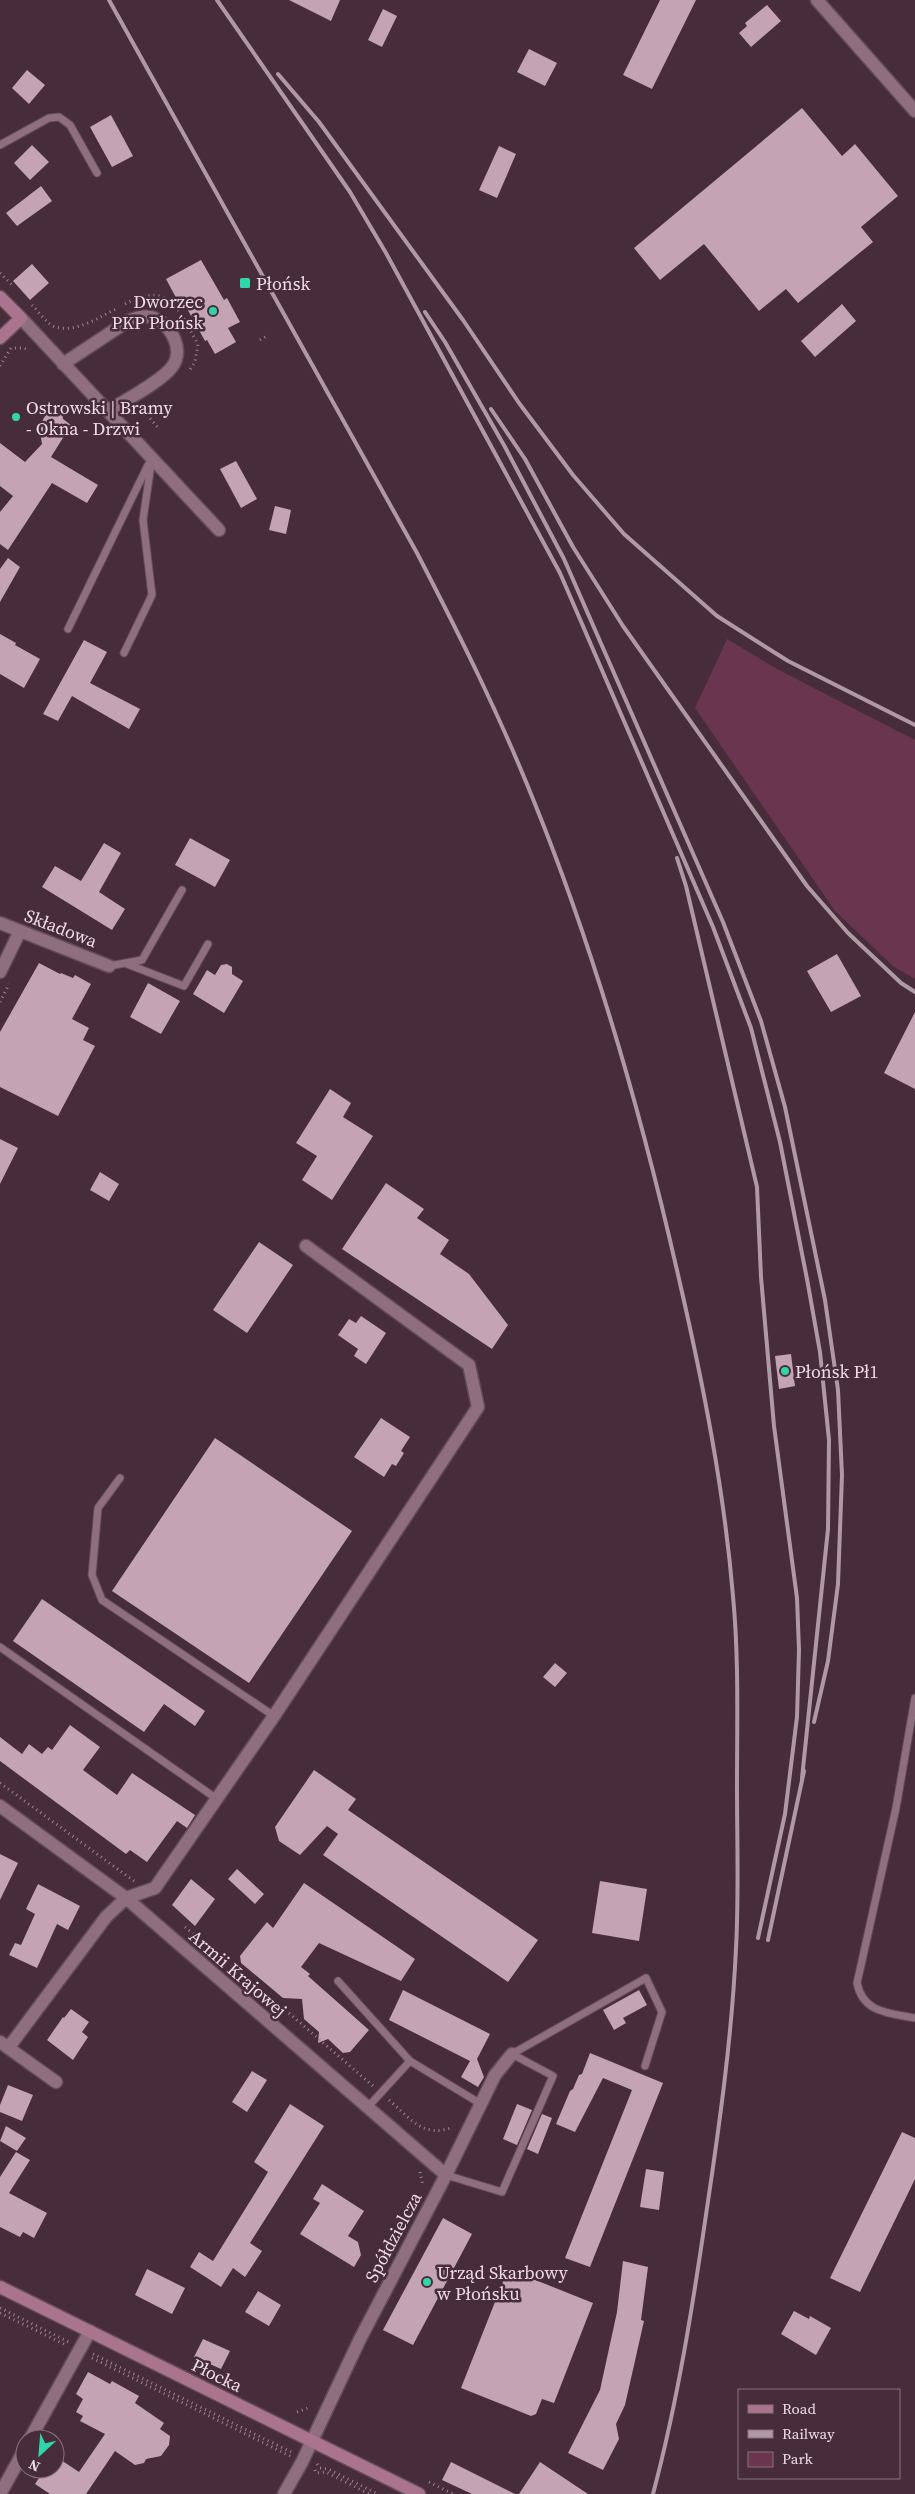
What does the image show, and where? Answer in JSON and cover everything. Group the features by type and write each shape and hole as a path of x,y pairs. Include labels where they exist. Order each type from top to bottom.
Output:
{"street":[{"path":"817,0 915,110"},
{"path":"0,297 219,530"},
{"path":"64,364 128,321 139,317 150,317 162,323 176,342 178,352 173,367 164,376 108,411"},
{"path":"0,338 21,318"},
{"name":"Składowa","path":"0,923 109,966"},
{"path":"0,972 20,931"},
{"path":"56,2082 4,2044 106,1917 126,1898 155,1888 274,1716 478,1407 470,1365 306,1246"},
{"name":"Armii Krajowej","path":"0,1806 126,1898 446,2175"},
{"name":"Spółdzielcza","path":"284,2494 303,2460 360,2338 446,2175 495,2074 512,2054"},
{"name":"Płocka","path":"0,2286 312,2441 412,2493"},
{"path":"36,2429 90,2331"},
{"path":"0,2494 15,2467"}],"lane":[{"path":"0,145 49,118 59,116 70,125 97,173"},
{"path":"68,629 152,458"},
{"path":"124,653 152,595 143,520 152,458"},
{"path":"109,966 142,960 182,890"},
{"path":"127,964 184,986 208,944"},
{"path":"120,1478 98,1508 92,1575 102,1600 274,1716"},
{"path":"0,1647 217,1799"},
{"path":"915,1698 896,1808 857,1982 859,1994 866,2003 879,2011 915,2018"},
{"path":"512,2054 646,1978 662,2012 645,2066"},
{"path":"338,1981 410,2061 481,2104"},
{"path":"446,2175 502,2192 553,2076 512,2054"},
{"path":"367,2108 410,2061"}],"path":[{"path":"260,340 267,336"},
{"path":"0,1002 13,976"},
{"path":"0,1783 142,1886 148,1883 155,1888"},
{"path":"181,1924 290,2014 422,2129 436,2132 459,2124"},
{"path":"419,2170 423,2185 422,2192"},
{"path":"0,2308 80,2350"},
{"path":"0,2313 80,2350 303,2460 320,2468 328,2469 378,2494"},
{"path":"297,2412 311,2407 316,2398"},
{"path":"303,2460 314,2468 316,2473 326,2472 369,2494"}],"green space":[{"path":"727,639 777,669 915,740 915,979 894,967 835,911 695,708"}],"building":[{"path":"289,0 340,0 331,21"},
{"path":"660,0 696,0 652,89 623,75"},
{"path":"767,5 781,21 751,47 739,33 747,26 745,23"},
{"path":"383,9 397,16 382,47 368,40"},
{"path":"529,49 557,63 545,86 517,72"},
{"path":"27,70 45,85 29,104 12,88"},
{"path":"802,108 842,156 855,144 898,196 861,227 873,242 798,303 786,289 759,311 704,244 660,280 634,248"},
{"path":"111,115 133,156 112,167 90,127"},
{"path":"32,145 49,162 30,180 14,163"},
{"path":"499,146 516,154 497,198 479,190"},
{"path":"41,186 52,201 17,226 6,213"},
{"name":"Dworzec PKP Płońsk","path":"201,260 224,300 227,298 240,322 228,328 236,342 215,354 207,340 205,341 185,305 181,307 166,279"},
{"path":"32,264 49,283 30,300 13,281"},
{"path":"842,304 856,321 815,357 801,341"},
{"path":"49,410 55,414 62,412 63,419 71,425 51,457 98,485 87,503 52,483 8,550 0,544 0,512 13,496 0,486 0,443 25,462 42,444 39,426"},
{"path":"236,461 257,499 241,508 220,469"},
{"path":"275,506 291,510 286,534 269,530"},
{"path":"8,558 20,567 0,602 0,569"},
{"path":"0,634 40,659 24,688 0,674"},
{"path":"84,640 107,652 90,683 140,709 129,729 72,696 58,721 43,714"},
{"path":"190,838 230,860 215,887 175,865"},
{"path":"104,843 121,853 99,892 125,909 112,930 42,887 55,866 81,881"},
{"path":"837,954 861,996 831,1012 807,971"},
{"path":"39,963 60,974 73,978 75,975 91,984 72,1019 89,1028 83,1040 95,1046 58,1116 0,1087 0,1032"},
{"path":"227,964 232,967 232,974 243,981 224,1013 193,994 207,970 215,975 221,965"},
{"path":"148,983 180,1001 161,1034 130,1017"},
{"path":"915,1012 915,1089 884,1073"},
{"path":"330,1089 351,1103 343,1117 373,1136 332,1200 302,1180 317,1156 296,1143"},
{"path":"0,1139 18,1148 0,1184"},
{"path":"100,1172 119,1184 109,1201 90,1190"},
{"path":"386,1183 424,1209 417,1218 449,1240 440,1254 469,1274 508,1325 492,1349 342,1249"},
{"path":"259,1242 293,1265 247,1333 213,1310"},
{"path":"361,1316 386,1333 366,1364 354,1356 358,1349 338,1335 349,1319 356,1323"},
{"name":"Płońsk Pł1","path":"791,1354 795,1386 779,1389 775,1356"},
{"path":"381,1418 410,1437 401,1451 404,1453 396,1466 392,1464 384,1477 354,1457"},
{"path":"215,1438 352,1531 249,1683 112,1591"},
{"path":"42,1599 205,1711 195,1726 164,1704 144,1732 13,1641"},
{"path":"555,1663 567,1673 555,1687 543,1677"},
{"path":"70,1725 100,1747 83,1770 117,1795 132,1773 195,1815 187,1828 177,1821 147,1862 130,1850 126,1854 0,1761 0,1737 22,1754 29,1744 42,1754 48,1747 52,1750"},
{"path":"314,1770 356,1799 348,1810 538,1940 508,1982 323,1855 338,1834 327,1826 300,1855 279,1841 275,1827"},
{"path":"0,1854 18,1863 0,1900"},
{"path":"237,1869 264,1894 255,1904 228,1879"},
{"path":"191,1879 215,1899 195,1926 172,1905"},
{"path":"600,1881 647,1889 639,1941 592,1933"},
{"path":"304,1883 415,1959 401,1981 319,1943 301,1967 310,1974 308,1976 369,2030 350,2052 343,2053 328,2039 318,2043 319,2032 304,2019 302,1999 283,1998 241,1963 240,1956 267,1922 273,1928"},
{"path":"38,1884 80,1906 68,1930 57,1924 37,1968 9,1955 15,1943 21,1945 35,1914 26,1909"},
{"path":"403,1990 490,2034 477,2059 484,2077 478,2087 461,2077 470,2061 389,2020"},
{"path":"639,1990 647,2005 623,2018 626,2023 614,2030 603,2010"},
{"path":"71,2009 89,2022 82,2032 88,2037 73,2060 47,2040"},
{"path":"590,2053 663,2083 590,2267 565,2258 632,2090 603,2078 575,2132 556,2124 570,2091 573,2089 579,2075 582,2074"},
{"path":"252,2071 267,2080 247,2112 232,2102"},
{"path":"8,2085 33,2095 22,2121 0,2112 0,2105"},
{"path":"290,2104 324,2126 250,2243 262,2251 245,2277 233,2268 221,2287 190,2267 199,2252 213,2261 268,2172 254,2162"},
{"path":"517,2104 532,2110 517,2145 503,2139"},
{"path":"542,2114 552,2118 538,2154 527,2149"},
{"path":"6,2126 26,2138 17,2151 0,2141"},
{"path":"902,2132 915,2138 915,2179 860,2292 830,2278"},
{"path":"16,2152 30,2160 9,2193 47,2213 34,2238 23,2232 20,2237 0,2227 0,2177"},
{"path":"646,2169 664,2172 659,2210 640,2207"},
{"path":"322,2184 364,2211 348,2236 358,2242 361,2255 354,2267 300,2234 320,2203 313,2199"},
{"name":"Urząd Skarbowy w Płońsku","path":"443,2218 472,2234 413,2345 383,2330"},
{"path":"623,2261 648,2267 641,2320 644,2321 625,2405 616,2424 619,2439 603,2470 568,2453 600,2390 617,2312"},
{"path":"147,2269 185,2288 172,2314 135,2295"},
{"path":"508,2269 593,2303 554,2403 542,2399 536,2414 531,2416 461,2388"},
{"path":"258,2291 281,2305 269,2326 245,2312"},
{"path":"794,2311 809,2319 810,2316 831,2328 816,2355 781,2334"},
{"path":"203,2339 230,2351 221,2369 194,2357"},
{"path":"88,2372 110,2384 112,2381 139,2396 135,2403 164,2423 160,2429 170,2436 169,2445 161,2456 146,2459 144,2463 135,2465 115,2451 86,2494 50,2494 35,2484 38,2479 65,2479 65,2463 79,2472 105,2434 80,2421 83,2416 76,2412 83,2399 76,2394"},
{"path":"451,2462 515,2494 472,2494 442,2480"},
{"path":"540,2462 588,2494 519,2494"}],"railway":[{"path":"109,0 417,553 463,644 506,736 556,857 616,1036 665,1218 688,1318 718,1476 733,1596 737,1691 737,1928 725,2078 702,2244 677,2388 653,2494"},
{"path":"217,0 350,192 386,253 560,573 713,927 751,1028 780,1142 807,1279 820,1352 829,1440 828,1529 802,1778"},
{"path":"278,74 319,122 463,320 519,403 573,475 624,534 717,616 788,661 915,725"},
{"path":"425,312 445,342 505,447 564,559 723,922 761,1021 785,1107 825,1300 838,1390 842,1475 838,1584 828,1661 814,1722"},
{"path":"491,409 525,459 573,547 623,626 807,886 848,933 901,983 915,992"},
{"path":"677,858 686,886 757,1187 761,1277 774,1426 797,1598 799,1650 797,1717 785,1814 758,1938"},
{"path":"768,1940 804,1771"}],"place":[{"name":"Płońsk","path":"245,283"},
{"name":"Dworzec PKP Płońsk","path":"213,311"},
{"name":"Ostrowski | Bramy - Okna - Drzwi","path":"16,417"},
{"name":"Płońsk Pł1","path":"785,1371"},
{"name":"Urząd Skarbowy w Płońsku","path":"427,2282"}]}
